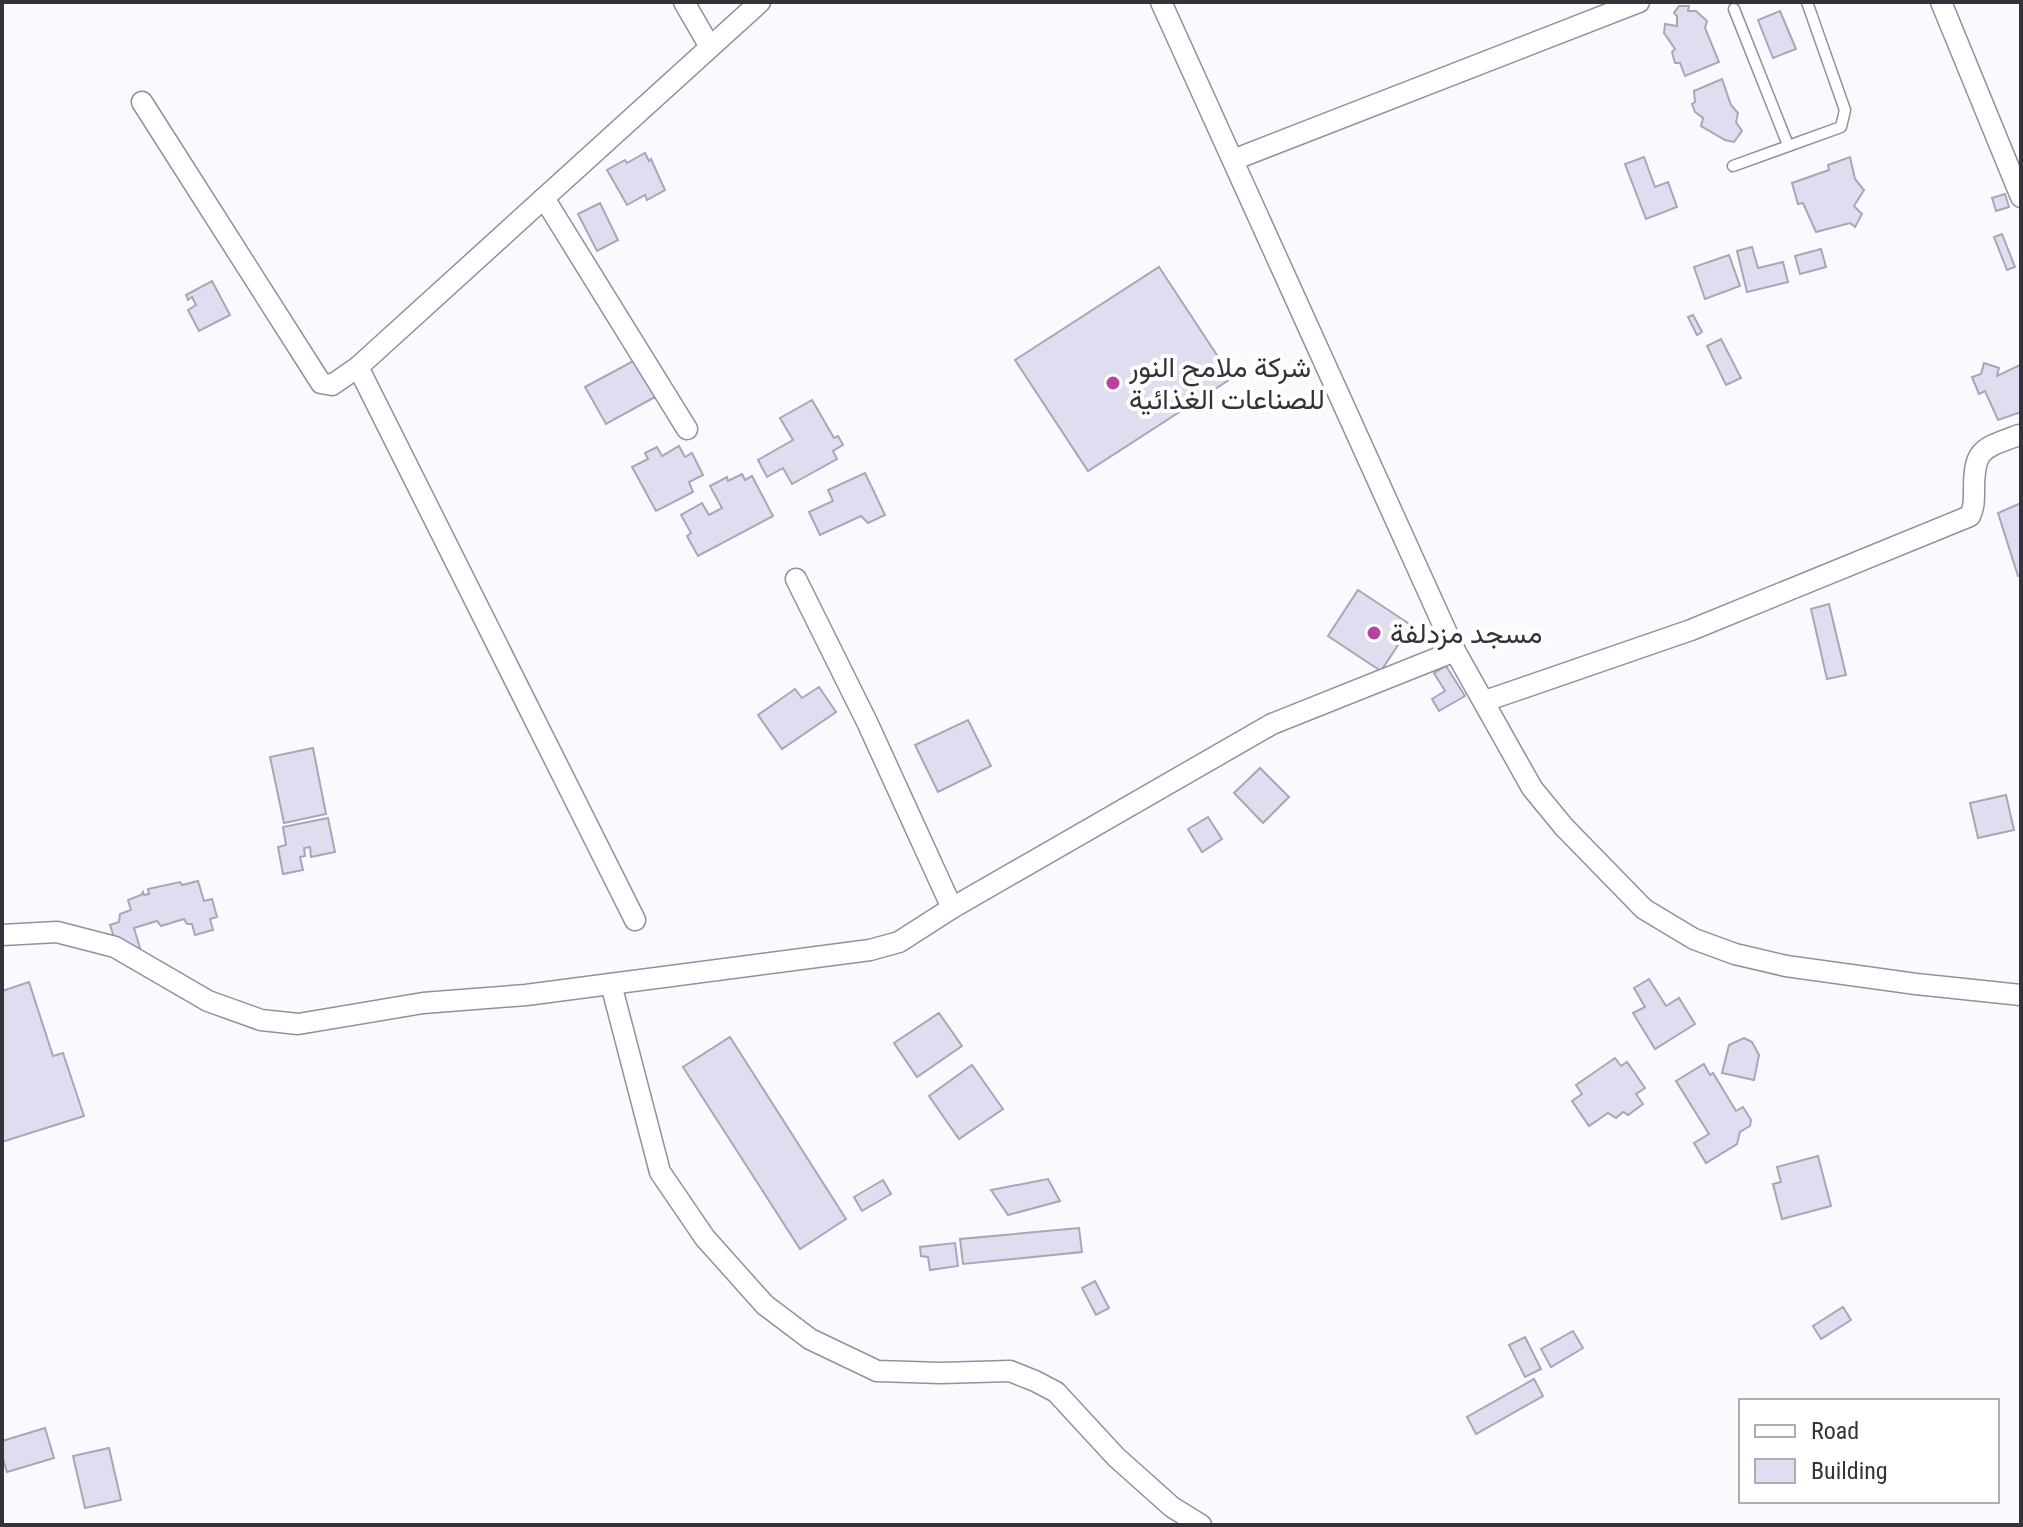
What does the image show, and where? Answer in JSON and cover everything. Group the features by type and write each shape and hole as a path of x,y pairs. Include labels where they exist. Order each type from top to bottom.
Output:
{"street":[{"path":"684,2 710,47"},
{"path":"142,102 321,383 332,385 358,367 760,2"},
{"path":"1161,2 1455,651 1532,788 1564,827 1644,909 1694,939 1735,954 1786,966 2021,995"},
{"path":"1233,160 1639,2"},
{"path":"1941,2 2021,197"},
{"path":"544,198 687,429"},
{"path":"358,367 635,920"},
{"path":"1485,701 1691,630 1970,516 1974,507 1974,464 1981,452 2019,435"},
{"path":"796,579 867,722 952,908"},
{"path":"2,935 57,932 115,947 208,1001 261,1020 298,1024 423,1003 526,995 870,950 899,942 952,908 1272,724 1455,651"},
{"path":"611,984 660,1172 705,1238 765,1305 810,1339 877,1371 1010,1371 1056,1392 1127,1467 1172,1507 1201,1525"}],"lane":[{"path":"1733,166 1841,127 1845,119 1845,110 1807,2"},
{"path":"1734,9 1788,145"}],"building":[{"path":"1679,6 1689,6 1688,11 1696,11 1707,21 1705,28 1719,62 1685,76 1680,63 1675,63 1672,52 1675,49 1664,33 1665,24 1677,26 1674,13"},
{"path":"1780,11 1796,49 1773,58 1758,20"},
{"path":"1722,79 1731,105 1738,113 1736,122 1742,131 1734,142 1701,126 1703,118 1695,112 1692,104 1695,102 1694,91"},
{"path":"645,153 649,161 651,159 665,190 647,200 645,195 627,205 607,170"},
{"path":"1644,157 1655,187 1668,182 1677,207 1646,219 1625,164"},
{"path":"1850,157 1855,179 1864,190 1854,206 1862,214 1855,227 1850,223 1816,232 1803,203 1798,204 1792,183 1829,170 1828,165"},
{"path":"2005,194 2009,207 1996,211 1992,198"},
{"path":"600,203 618,240 597,251 578,214"},
{"path":"2002,234 2015,267 2007,270 1994,237"},
{"path":"1752,247 1758,268 1783,262 1788,282 1747,292 1737,251"},
{"path":"1821,249 1826,267 1800,274 1795,256"},
{"path":"1729,255 1740,286 1705,299 1694,267"},
{"path":"1159,267 1232,378 1088,471 1015,360"},
{"path":"212,281 230,315 199,331 188,310 196,305 192,297 188,300 186,295"},
{"path":"1693,315 1702,332 1697,335 1688,317"},
{"path":"1721,339 1741,378 1726,385 1707,346"},
{"path":"635,360 655,397 606,424 585,387"},
{"path":"1984,363 1999,368 1997,376 2020,365 2021,412 1998,420 1985,391 1979,394 1972,377 1981,374"},
{"path":"812,400 834,438 838,436 843,445 833,451 837,459 792,484 783,468 767,477 758,460 793,440 780,418"},
{"path":"679,446 685,457 692,453 703,475 689,482 693,492 656,511 632,467 648,459 645,453 657,447 662,456"},
{"path":"865,473 885,515 868,523 861,516 820,535 809,512 833,501 828,490"},
{"path":"742,474 745,480 752,476 773,516 698,556 687,536 691,533 681,515 702,503 709,515 722,508 710,486 727,477 728,481"},
{"path":"2021,503 2021,575 2018,576 1998,513"},
{"path":"1358,590 1411,625 1381,671 1328,636"},
{"path":"1829,604 1846,675 1827,679 1811,609"},
{"path":"1446,666 1465,696 1439,711 1432,699 1445,691 1434,673"},
{"path":"819,687 836,712 782,749 758,715 795,689 802,698"},
{"path":"968,720 991,766 938,792 915,745"},
{"path":"313,748 326,814 284,823 270,757"},
{"path":"1260,768 1289,797 1263,823 1234,793"},
{"path":"2006,795 2014,830 1978,838 1970,803"},
{"path":"1208,817 1222,839 1202,852 1188,829"},
{"path":"328,818 335,852 311,857 310,847 304,848 305,856 300,857 303,870 283,874 278,847 286,845 283,827"},
{"path":"198,881 204,901 212,899 217,917 210,919 213,930 195,935 192,924 187,924 184,919 161,926 157,921 134,928 140,948 128,952 117,946 110,925 119,922 120,914 131,910 128,900 143,892 144,895 149,894 148,889"},
{"path":"1649,979 1666,1006 1679,998 1695,1024 1655,1049 1633,1013 1645,1007 1634,988"},
{"path":"29,982 53,1056 63,1053 84,1116 2,1142 2,991"},
{"path":"939,1013 962,1046 917,1077 894,1043"},
{"path":"730,1037 846,1219 800,1249 683,1067"},
{"path":"1744,1038 1752,1042 1759,1055 1754,1080 1722,1073 1729,1045"},
{"path":"1615,1058 1621,1066 1627,1062 1645,1088 1636,1094 1643,1104 1628,1115 1623,1112 1616,1118 1608,1113 1589,1126 1572,1101 1582,1094 1576,1085"},
{"path":"1704,1064 1736,1111 1743,1107 1751,1120 1750,1126 1740,1132 1737,1144 1706,1163 1694,1143 1709,1134 1676,1081"},
{"path":"972,1065 1003,1109 959,1139 929,1096"},
{"path":"1818,1156 1831,1206 1782,1219 1773,1184 1781,1182 1777,1167"},
{"path":"1048,1179 1060,1201 1008,1215 991,1190"},
{"path":"883,1180 891,1194 862,1211 854,1197"},
{"path":"1079,1228 1082,1252 963,1264 960,1239"},
{"path":"955,1243 958,1266 930,1270 928,1257 921,1256 920,1247"},
{"path":"1095,1281 1109,1308 1096,1315 1082,1288"},
{"path":"1843,1307 1851,1320 1821,1339 1813,1326"},
{"path":"1573,1331 1583,1348 1551,1367 1541,1349"},
{"path":"1525,1337 1541,1369 1525,1377 1509,1345"},
{"path":"1534,1379 1543,1396 1476,1434 1467,1417"},
{"path":"45,1428 54,1458 7,1472 2,1441"},
{"path":"109,1448 121,1500 85,1508 73,1456"}],"place":[{"name":"شركة ملامح النور للصناعات الغذائية","path":"1113,383"},
{"name":"مسجد مزدلفة","path":"1374,633"}]}
